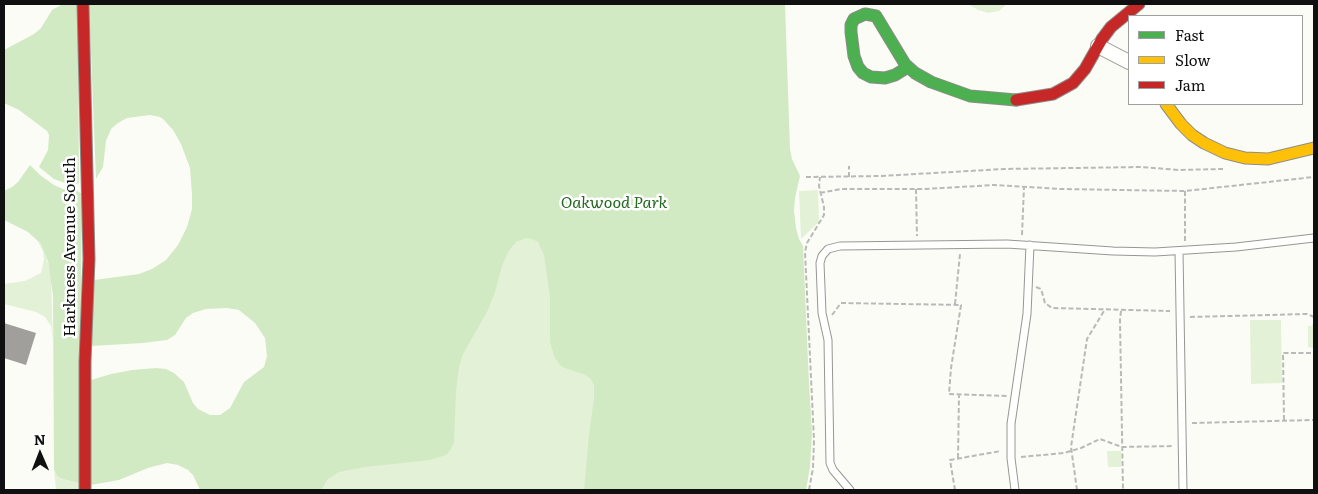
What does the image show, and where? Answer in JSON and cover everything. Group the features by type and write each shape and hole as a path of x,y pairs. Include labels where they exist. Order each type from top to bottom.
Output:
{"street":[{"name":"Harkness Avenue South","path":"83,4 89,259 85,362 85,490"},
{"path":"908,67 896,75 885,78 872,77 863,73 858,67 854,56 850,32 854,19 865,14 871,14 877,18 895,50 908,67 924,79 960,93 994,99 1030,99 1053,94 1073,83 1085,69 1111,27 1139,4"},
{"path":"1098,46 1128,61"},
{"path":"1167,105 1181,124 1196,138 1234,156 1268,159 1314,148"}],"lane":[{"path":"850,490 833,470 830,463 828,337 823,319 820,263 822,256 828,250 840,246 1021,244 1113,251 1182,251 1314,238"},
{"path":"1015,490 1011,458 1014,396 1025,330 1030,245"},
{"path":"1182,251 1180,315 1183,490"}],"path":[{"path":"849,166 849,177"},
{"path":"806,176 849,177 1004,169 1141,167 1179,170 1226,169"},
{"path":"809,490 813,468 814,440 805,252 807,243 824,215 820,193 820,177"},
{"path":"820,193 841,189 994,186 1125,191 1185,191 1314,177"},
{"path":"1021,244 1024,187"},
{"path":"916,189 918,245"},
{"path":"1182,251 1185,191"},
{"path":"955,304 960,244"},
{"path":"1029,287 1041,289 1045,303 1050,308 1180,315 1307,314 1314,317"},
{"path":"823,319 832,315 841,303 961,304 951,371 950,394 1014,396"},
{"path":"1077,490 1071,451 1087,339 1104,311"},
{"path":"1122,311 1120,320 1123,490"},
{"path":"1284,420 1283,353 1314,352"},
{"path":"958,458 959,394"},
{"path":"1182,424 1314,420"},
{"path":"1011,458 1071,451 1100,439 1122,447 1182,446"},
{"path":"955,490 950,460 1011,449"}],"green space":[{"path":"63,4 78,4 79,183 76,184 54,179 39,167 48,150 49,135 47,131 19,110 4,103 4,50 34,34 41,28 52,10"},
{"name":"Oakwood Park","path":"89,4 785,4 790,149 792,159 800,176 794,211 796,228 803,246 812,433 810,467 806,490 584,490 594,385 586,375 562,367 555,358 550,342 550,297 544,255 538,242 526,238 516,242 508,252 488,310 463,354 459,367 456,391 454,442 446,455 430,460 365,467 339,472 328,479 321,490 200,490 193,475 188,470 178,465 167,463 148,468 119,480 91,485 91,380 132,370 166,369 184,382 193,403 198,409 210,415 220,415 230,408 244,382 264,367 267,356 265,338 255,323 239,310 227,308 206,309 193,313 186,318 175,335 167,340 91,346 94,280 139,274 152,269 166,260 178,245 187,227 192,209 192,194 190,168 181,144 173,130 164,120 150,115 127,118 111,129 106,141 103,167 96,179"},
{"path":"435,4 792,490 285,490 284,453"},
{"path":"968,4 1007,4 999,11 988,13"},
{"path":"30,165 54,185 63,189 76,190 82,194 79,483 62,479 57,476 54,469 53,296 48,261 41,244 28,232 4,220 4,191 18,182"},
{"path":"818,190 819,222 801,239 799,191"},
{"path":"38,242 46,254 51,277 53,342 51,326 45,317 36,312 4,304 4,284 25,281 41,273 44,259 43,251"},
{"path":"1250,320 1281,320 1282,383 1251,384"},
{"path":"1314,322 1314,348 1308,347 1308,326 1311,326"},
{"path":"1107,451 1121,451 1121,467 1108,467"},
{"path":"54,469 57,476 62,479 79,483 79,490 56,490"}],"building":[{"path":"4,323 36,333 26,365 4,358"}],"traffic: fast":[{"path":"908,67 895,75 885,78 871,77 863,73 858,67 854,56 851,32 851,25 854,19 865,14 876,16 905,64 915,73 931,82 970,96 1016,100"}],"traffic: slow":[{"path":"1167,105 1192,135 1225,153 1245,158 1268,159 1314,148"}],"traffic: jam":[{"path":"83,4 89,259 85,362 85,490"},
{"path":"1016,100 1053,94 1073,83 1085,69 1111,27 1139,4"}]}
